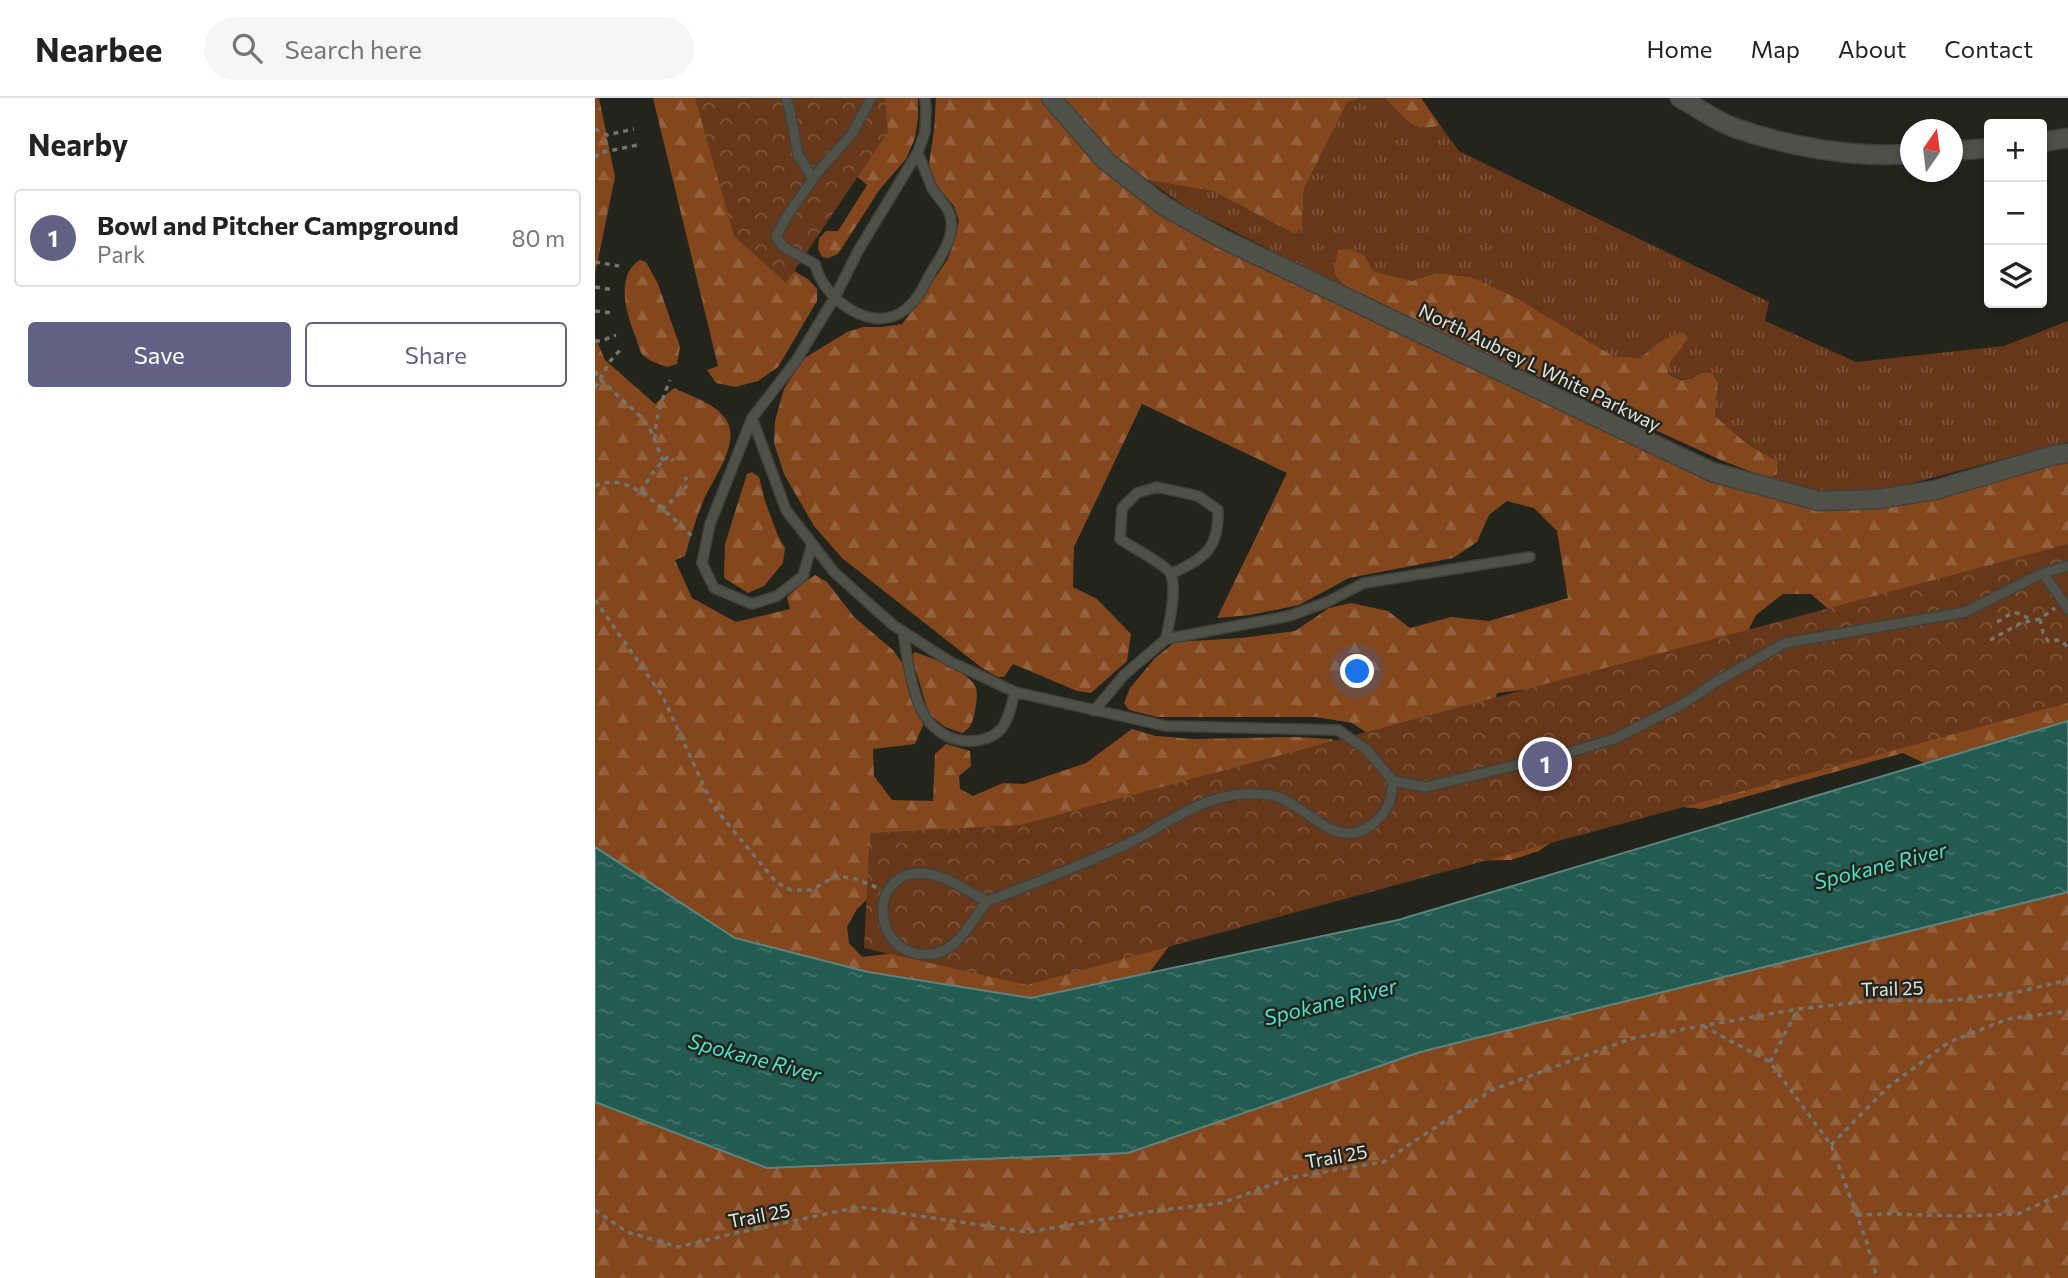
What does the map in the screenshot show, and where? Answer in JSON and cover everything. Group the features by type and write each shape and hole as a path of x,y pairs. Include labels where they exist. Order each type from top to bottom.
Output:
{"street":[{"name":"North Aubrey L White Parkway","path":"1051,98 1106,161 1164,206 1223,239 1712,472 1819,501 1878,499 1935,490 2068,453"},
{"path":"1681,98 1736,129 1812,148 1900,155"},
{"path":"2047,141 2068,138"},
{"path":"1963,150 1984,148"}],"lane":[{"path":"786,98 798,155 813,178"},
{"path":"871,98 852,134 813,178 776,237 783,247 815,264 821,279 835,297 859,315 888,318 905,311 917,297 944,252 951,234 950,215 933,190 920,158"},
{"path":"812,544 803,576 777,596 752,604 714,588 702,563 710,523 752,418 796,361 921,145 925,98"},
{"path":"752,418 786,510 834,572 893,625 950,661 1016,692 1166,726 1338,730 1367,750 1393,781 1426,787 1614,739 1683,704 1719,680 1785,643 1965,612 2043,573 2068,566"},
{"path":"1166,639 1173,596 1171,574 1165,567 1120,539 1122,508 1137,493 1157,486 1198,496 1218,510 1218,527 1214,542 1200,558 1171,574"},
{"path":"1094,711 1124,675 1166,639 1289,616 1325,603 1364,583 1529,557"},
{"path":"2043,573 2065,605"},
{"path":"902,631 914,689 926,718 942,734 962,740 982,740 994,736 1005,724 1016,692"},
{"path":"987,901 932,874 918,873 894,880 883,905 884,921 896,945 913,953 931,955 944,950 956,940 987,901 1119,848 1189,810 1229,796 1273,795 1332,830 1343,834 1353,833 1365,830 1378,820 1391,802 1393,781"}],"path":[{"path":"595,129 607,135 633,130"},
{"path":"595,158 599,153 638,145"},
{"path":"595,262 619,266"},
{"path":"595,287 614,290"},
{"path":"595,311 613,313"},
{"path":"595,341 616,335"},
{"path":"595,388 611,360 623,347"},
{"path":"595,371 600,379 641,417 663,461"},
{"path":"655,441 655,425 670,380"},
{"path":"641,492 650,475 663,461 669,456 673,461"},
{"path":"662,510 686,487 685,477"},
{"path":"595,486 603,482 623,483 641,492 705,548"},
{"path":"595,600 663,696 713,806 776,882 791,890 811,890 836,876 856,879 887,891"},
{"path":"1990,640 2030,620 2040,619 2065,605"},
{"path":"1997,622 2014,612 2021,613 2030,620"},
{"path":"2040,619 2048,641 2060,640 2068,647"},
{"name":"Trail 25","path":"595,1210 627,1232 678,1247 859,1207 1027,1232 1222,1203 1289,1178 1383,1162 1492,1090 1633,1038 1798,1009 1880,1000 1945,1001 2013,993 2068,980"},
{"path":"1770,1062 1798,1009"},
{"path":"1831,1145 1888,1087 1949,1042 2008,1019 2068,1012"},
{"path":"1701,1025 1770,1062 1831,1145 1877,1278"},
{"path":"1857,1215 2018,1214 2068,1191"}],"green space":[{"path":"595,98 599,98 615,177 595,274"},
{"path":"653,98 727,98 786,266 809,280 817,289 817,301 778,367 758,381 735,387 716,383 707,370 718,366"},
{"path":"695,98 885,98 888,132 786,283 734,236"},
{"path":"881,98 918,98 915,138 906,159 880,189 838,254 822,257 818,249 819,238 826,231 838,231 867,185 854,174"},
{"path":"936,98 1041,98 1063,127 1103,168 1602,427 1818,505 2068,458 2068,550 1841,620 1811,594 1783,594 1756,615 1736,655 1556,686 1497,693 1476,762 1372,736 1352,723 1316,717 1157,717 1129,710 1124,703 1130,688 1155,658 1175,642 1295,631 1329,608 1351,603 1388,611 1410,628 1451,617 1489,621 1568,598 1557,531 1534,508 1507,501 1489,515 1477,542 1453,558 1349,578 1299,605 1250,615 1217,618 1287,473 1142,404 1074,547 1073,587 1097,599 1131,634 1127,661 1091,693 1077,691 1013,664 1004,677 998,677 982,668 842,558 814,526 784,474 774,443 775,421 784,389 803,359 847,332 863,327 902,324 948,259 959,221 954,206 935,184 928,171"},
{"path":"1062,98 1360,98 1347,103 1304,189 1302,227 1295,234 1212,191 1148,180 1107,152"},
{"path":"1360,98 1385,98 1415,126 1422,128 1440,125 1459,151 1769,302 1765,321 1856,362 2004,346 2068,321 2068,442 1898,487 1850,493 1812,490 1768,478 1777,474 1778,462 1746,443 1715,416 1718,383 1701,373 1685,380 1668,374 1671,361 1687,338 1661,341 1640,358 1613,356 1515,297 1471,277 1436,273 1412,281 1373,271 1365,256 1348,290 1186,207 1148,180 1212,191 1295,234 1302,227 1304,189 1347,103"},
{"path":"1385,98 1421,98 1440,125 1422,128 1415,126"},
{"path":"1351,249 1365,256 1373,271 1412,281 1436,273 1471,277 1515,297 1613,356 1640,358 1661,341 1683,332 1688,338 1671,361 1668,374 1680,380 1691,379 1701,373 1712,373 1718,383 1715,416 1746,443 1778,462 1777,474 1768,478 1723,461 1348,290 1334,273 1338,250"},
{"path":"640,260 646,262 658,284 680,347 677,364 667,367 657,363 644,356 639,348 626,308 625,286 632,267"},
{"path":"595,337 605,360 655,404 674,388 712,406 728,423 730,443 727,454 702,504 685,556 675,560 692,598 736,622 790,609 787,597 815,575 827,582 854,617 893,650 902,663 910,693 924,723 915,744 873,749 874,776 892,800 933,801 935,754 946,744 970,751 971,766 959,776 960,789 973,796 1003,783 1024,784 1086,763 1132,729 1156,736 1192,739 1331,739 1356,751 885,882 857,909 847,927 849,943 862,957 895,953 2068,650 2068,721 1924,763 1903,753 1702,809 1673,806 1562,835 1539,851 1511,860 1455,861 1176,937 1149,973 1031,999 868,972 735,938 595,847"},
{"path":"752,472 759,477 765,501 785,548 783,563 764,586 748,593 724,578 725,544 747,474"},
{"path":"2068,544 2068,703 1027,985 864,948 870,833 1020,825"},
{"path":"914,652 949,666 973,682 977,691 973,720 962,733 945,727 929,714 912,658"},
{"path":"2068,892 2068,1278 595,1278 595,1102 767,1168 1128,1153 1420,1052"}],"water":[{"name":"Spokane River","path":"2068,721 2068,892 1420,1052 1128,1153 767,1168 595,1102 595,847 735,938 868,972 1031,998 1398,920"}],"place":[{"name":"Bowl and Pitcher Campground","path":"1545,764"}]}
